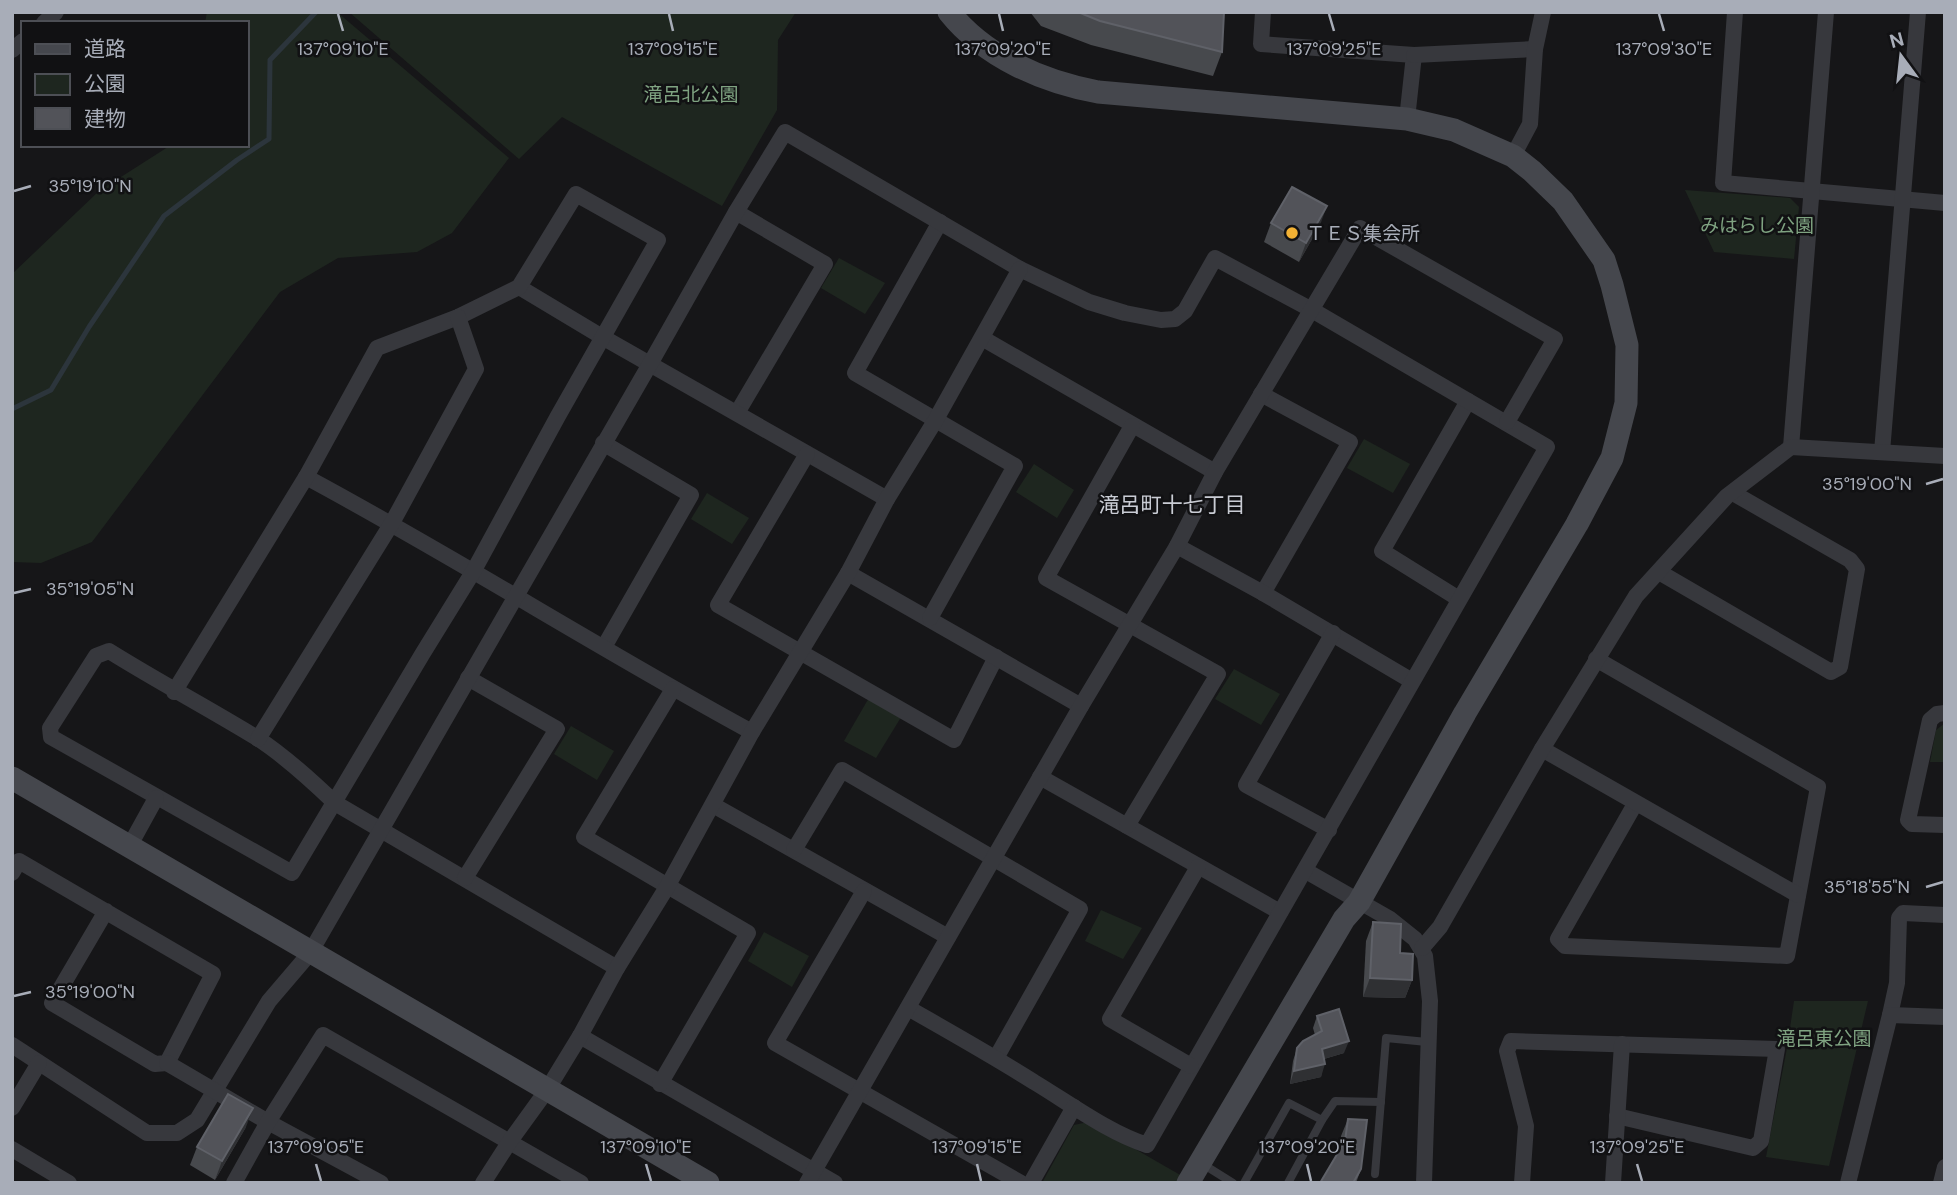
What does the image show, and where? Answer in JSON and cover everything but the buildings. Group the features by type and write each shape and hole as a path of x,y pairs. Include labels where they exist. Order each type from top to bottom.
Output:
{"street":[{"path":"949,12 961,27 1013,63 1075,88 1407,119 1454,130 1513,156 1563,201 1604,260 1628,345 1626,403 1612,458 1577,524 1465,713 1359,902 1345,919 1188,1183"},
{"path":"1263,12 1261,44 1414,55 1535,49"},
{"path":"1513,156 1530,124 1535,49 1543,12"},
{"path":"1735,12 1723,183 1945,203"},
{"path":"1791,447 1826,12"},
{"path":"1882,452 1918,12"},
{"path":"1407,119 1414,55"},
{"path":"12,1045 147,1133 177,1133 197,1121 269,1001 310,953 736,212 785,132 1020,269 1089,302 1125,313 1161,320 1175,319 1185,311 1215,258 1312,310 1547,447 1147,1145 1074,1107 996,1058 908,1008"},
{"path":"174,692 306,477 377,348 458,317 519,287 576,194 659,240 473,572 423,653 335,803 292,873 51,737 50,728 96,656 108,652 174,692 258,739 303,773 335,803 617,968"},
{"path":"736,212 825,264 737,413"},
{"path":"930,618 1016,467 855,373 940,222"},
{"path":"810,1177 1081,706 1177,546 1214,472 1360,228 1555,339 1507,422"},
{"path":"483,1183 509,1141 547,1090 580,1036 1020,269"},
{"path":"519,287 887,499"},
{"path":"258,739 392,523 476,369 458,317"},
{"path":"982,338 1214,472"},
{"path":"1261,394 1350,442 1263,593"},
{"path":"1459,599 1382,551 1468,401"},
{"path":"1127,826 1218,674 1046,578 1132,426"},
{"path":"603,443 691,495 604,647"},
{"path":"1422,948 1440,927 1542,750 1636,597 1732,493 1791,447 1945,456"},
{"path":"807,454 719,605 954,740 996,657"},
{"path":"306,477 392,523 514,597 752,732"},
{"path":"1659,572 1831,672 1840,667 1857,569 1850,560 1732,493"},
{"path":"1177,546 1333,633 1412,681"},
{"path":"848,573 1081,706"},
{"path":"1329,831 1245,785 1333,633"},
{"path":"1597,659 1818,787 1787,956 1565,946 1558,939 1635,804"},
{"path":"465,878 557,729 468,678"},
{"path":"660,1084 748,933 584,838 673,689"},
{"path":"1945,713 1937,714 1930,720 1908,820 1912,824 1945,825"},
{"path":"1542,750 1798,895"},
{"path":"794,850 842,770 1080,909 996,1058"},
{"path":"1040,777 1280,912"},
{"path":"12,778 708,1183"},
{"path":"129,847 156,798"},
{"path":"713,805 948,937"},
{"path":"12,873 19,861 213,974 167,1063"},
{"path":"1191,1066 1110,1019 1198,867"},
{"path":"1306,871 1390,919 1422,948 1427,964 1430,1002 1424,1183"},
{"path":"864,891 775,1042 1021,1183"},
{"path":"106,911 52,1003 155,1064 167,1063 381,1183"},
{"path":"1848,1183 1897,983 1899,918 1903,913 1945,915"},
{"path":"1890,1015 1945,1017"},
{"path":"234,1183 268,1122 323,1035 581,1183"},
{"path":"580,1036 810,1177 835,1183"},
{"path":"1522,1183 1526,1126 1507,1051 1511,1041 1777,1049 1761,1141 1753,1148 1617,1116"},
{"path":"1613,1183 1622,1044"},
{"path":"12,1108 39,1063"},
{"path":"1031,1183 1074,1107"},
{"path":"12,1149 69,1183"},
{"path":"1941,1183 1945,1167"}],"lane":[{"path":"1375,1174 1386,1038 1427,1042"},
{"path":"1288,1183 1335,1101 1381,1102"},
{"path":"1244,1183 1289,1103 1322,1120"},
{"path":"1201,1163 1233,1183"}],"green space":[{"path":"207,12 337,12 509,158 452,233 417,252 338,258 280,292 92,542 41,563 12,562 12,274 99,191 168,147 248,147 248,21 205,21"},
{"name":"滝呂北公園","path":"349,12 796,12 778,40 777,110 722,206 562,117 519,159"},
{"name":"みはらし公園","path":"1685,190 1790,198 1799,207 1794,259 1714,252"},
{"path":"839,258 885,283 865,314 821,288"},
{"path":"1364,439 1410,464 1393,493 1347,468"},
{"path":"1034,464 1074,490 1057,518 1016,492"},
{"path":"707,493 749,518 732,544 691,519"},
{"path":"1234,669 1280,694 1261,725 1215,699"},
{"path":"870,696 903,714 876,758 844,741"},
{"path":"1945,723 1945,762 1930,762 1936,730"},
{"path":"571,726 614,751 597,780 554,754"},
{"path":"1101,910 1142,928 1123,959 1085,941"},
{"path":"764,932 809,956 792,987 748,961"},
{"name":"滝呂東公園","path":"1794,1001 1868,1001 1829,1166 1766,1157"},
{"path":"1088,1122 1182,1176 1177,1183 1042,1183 1074,1125"}],"waterway":[{"path":"12,409 51,390 89,327 164,216 269,139 270,60 316,12"}],"place":[{"name":"ＴＥＳ集会所","path":"1292,233"}],"district":[{"name":"滝呂町十七丁目","path":"1172,505"}]}
